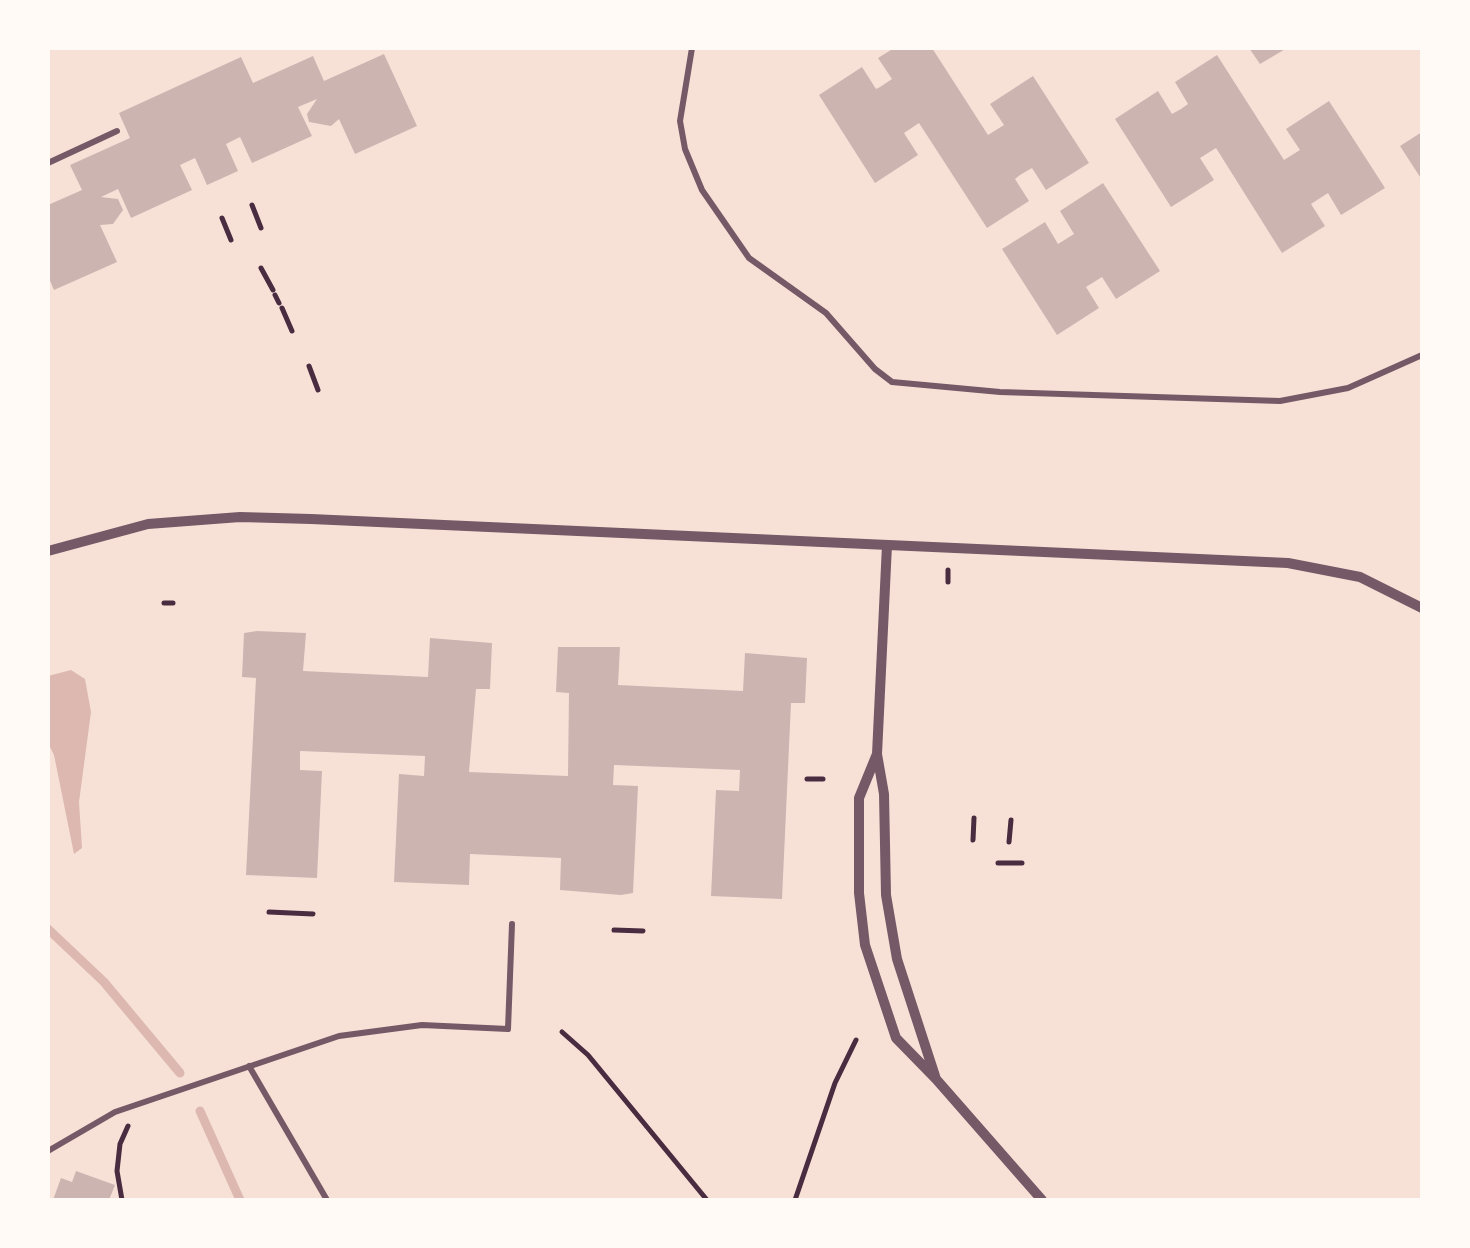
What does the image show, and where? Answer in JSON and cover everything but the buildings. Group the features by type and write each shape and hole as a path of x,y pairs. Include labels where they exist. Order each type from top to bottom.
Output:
{"street":[{"path":"48,551 114,530 240,518 1311,565 1360,577 1422,608"},
{"path":"887,545 878,754 884,794 888,914 902,976 936,1080"},
{"path":"878,754 860,798 859,892 865,945 896,1038 1042,1200"}],"lane":[{"path":"692,48 680,102 682,138 717,214 749,258 826,313 875,369 892,382 1000,392 1280,401 1348,388 1422,354"},
{"path":"48,163 117,131"},
{"path":"48,1150 101,1119 139,1104 339,1036 397,1027 508,1029 512,924"},
{"path":"249,1066 327,1200"}],"path":[{"path":"252,205 261,228"},
{"path":"222,218 231,240"},
{"path":"261,268 292,331"},
{"path":"310,366 318,390"},
{"path":"948,570 948,582"},
{"path":"164,603 174,602"},
{"path":"806,779 823,779"},
{"path":"972,840 974,818"},
{"path":"1009,842 1011,820"},
{"path":"998,862 1022,864"},
{"path":"269,912 313,914"},
{"path":"614,930 643,931"},
{"path":"562,1032 588,1055 707,1200"},
{"path":"796,1200 835,1083 856,1040"},
{"path":"122,1200 117,1171 120,1144 139,1104"}],"shaded area":[{"path":"71,670 85,679 91,712 79,802 82,848 74,854 54,755 48,743 48,676"}],"waterway":[{"path":"48,929 104,982 180,1073"},
{"path":"200,1111 240,1200"}]}
